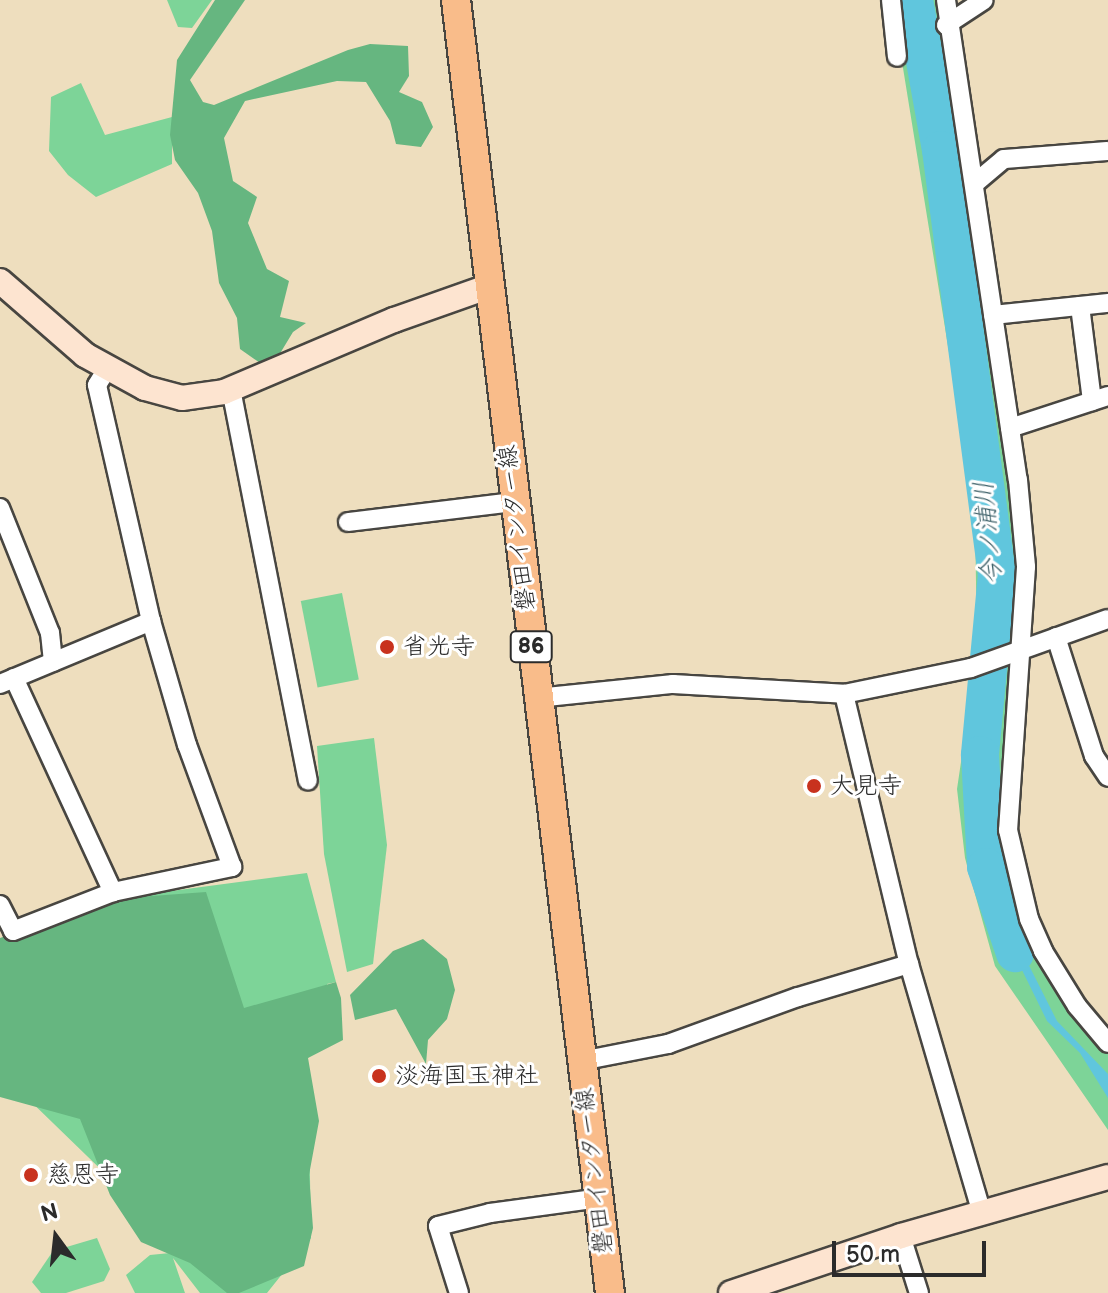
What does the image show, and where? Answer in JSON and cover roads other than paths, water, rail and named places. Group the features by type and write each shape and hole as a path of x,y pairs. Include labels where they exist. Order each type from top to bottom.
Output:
{"main road":[{"name":"磐田インター線","path":"456,0 487,287 581,1061 594,1199 610,1293"}],"street":[{"path":"891,0 897,57"},
{"path":"946,0 946,25 974,184 1010,428 1026,567 1017,651 1008,830 1029,919 1043,951 1077,1006 1108,1043"},
{"path":"946,25 984,0"},
{"path":"974,184 1004,159 1108,151"},
{"path":"0,281 107,369 145,388 182,398 231,389 394,320 487,287"},
{"path":"993,315 1108,303"},
{"path":"1010,428 1100,399 1080,306"},
{"path":"0,905 13,931 113,892 232,867 187,745 151,621 97,385 107,369"},
{"path":"231,389 308,780"},
{"path":"348,522 513,502"},
{"path":"2,520 50,633 53,662"},
{"path":"537,698 673,684 844,694 971,668 1108,619"},
{"path":"113,892 7,681 151,621"},
{"path":"1056,637 1108,777"},
{"path":"844,694 909,964 982,1214"},
{"path":"581,1061 668,1044 909,964"},
{"path":"731,1293 901,1236 1108,1177"},
{"path":"459,1293 438,1226 490,1213 594,1199"},
{"path":"901,1236 919,1293"}],"water":[{"path":"999,906 1057,1021 1108,1074 1108,1098 1080,1053 1047,1021 1001,927"}],"waterway":[{"name":"今ノ浦川","path":"914,0 941,150 997,574 980,755 986,867 1015,953"}],"place":[{"name":"省光寺","path":"387,647"},
{"name":"大見寺","path":"814,786"},
{"name":"淡海国玉神社","path":"379,1076"},
{"name":"慈恩寺","path":"31,1175"}]}
